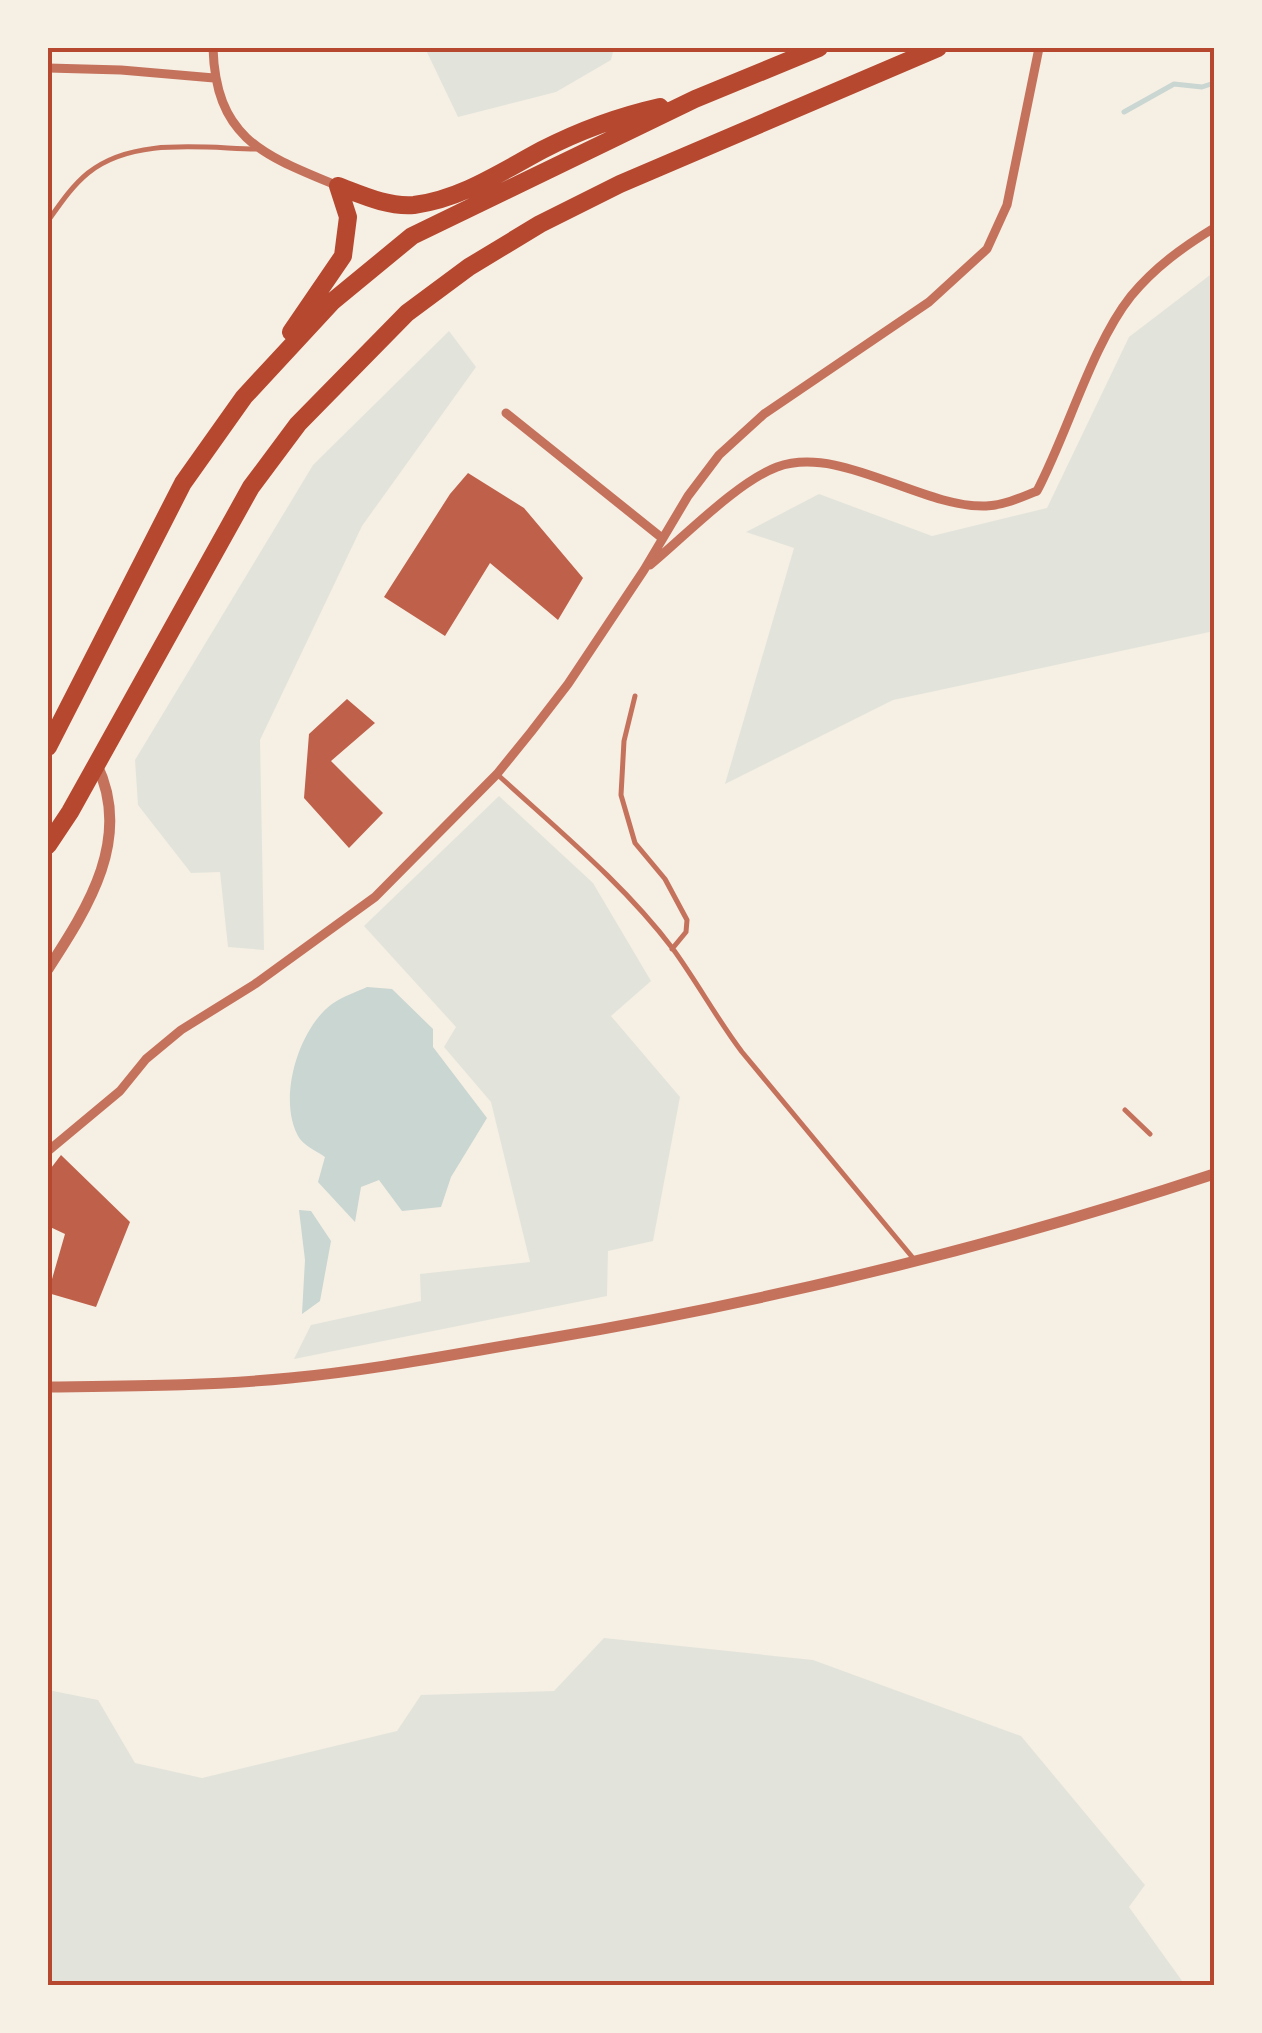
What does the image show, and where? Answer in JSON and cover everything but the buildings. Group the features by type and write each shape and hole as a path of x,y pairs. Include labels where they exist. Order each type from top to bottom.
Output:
{"highway":[{"path":"252,388 333,301 412,236 695,99 819,48"},
{"path":"48,846 251,487 298,424 407,312 499,248 620,184 938,48"},
{"path":"338,186 376,201 400,204 449,197 546,148 622,116 695,99"},
{"path":"48,747 184,484 343,256 348,217 338,186"}],"street":[{"path":"212,48 214,78 223,107 256,149 338,186"},
{"path":"48,1152 120,1091 146,1059 180,1030 255,984 375,897 497,774 568,684 720,455 764,414 929,302 986,249 1007,205 1040,48"},
{"path":"48,68 214,78"},
{"path":"644,570 742,488 774,468 794,462 846,470 964,505 1008,502 1037,491 1059,450 1105,339 1130,297 1172,254 1214,228"},
{"path":"506,414 662,538"},
{"path":"48,969 98,877 109,848 112,813 108,788 96,763"},
{"path":"48,1387 216,1384 293,1378 418,1362 670,1318 915,1260 1214,1174"}],"lane":[{"path":"48,221 91,170 120,156 141,150 256,149"},
{"path":"635,696 624,741 621,795 635,843 665,878 687,920 686,932 672,949"},
{"path":"497,774 594,862 672,949 742,1052 915,1260"},
{"path":"1125,1110 1150,1134"}],"shaded area":[{"path":"425,48 614,48 611,60 556,92 458,117"},
{"path":"1214,272 1214,631 893,700 725,784 794,548 746,532 819,494 932,536 1047,508 1129,337"},
{"path":"449,331 476,367 362,526 260,740 264,950 228,947 220,872 191,873 138,805 135,760 313,465"},
{"path":"499,796 593,883 651,981 611,1016 680,1097 653,1241 608,1251 607,1296 294,1359 311,1325 421,1301 420,1274 530,1262 491,1102 444,1047 456,1027 364,926"},
{"path":"367,987 392,989 433,1029 433,1047 487,1118 451,1177 441,1207 402,1211 379,1180 361,1187 355,1222 318,1182 325,1157 300,1139 290,1106 294,1067 309,1030 336,1001"},
{"path":"299,1210 311,1211 331,1241 320,1301 302,1314 305,1260"},
{"path":"604,1638 813,1660 1021,1736 1145,1885 1129,1907 1185,1985 48,1985 48,1690 98,1700 135,1763 202,1778 397,1731 421,1695 554,1691"}],"waterway":[{"path":"1124,112 1174,84 1202,87 1214,83"}]}
